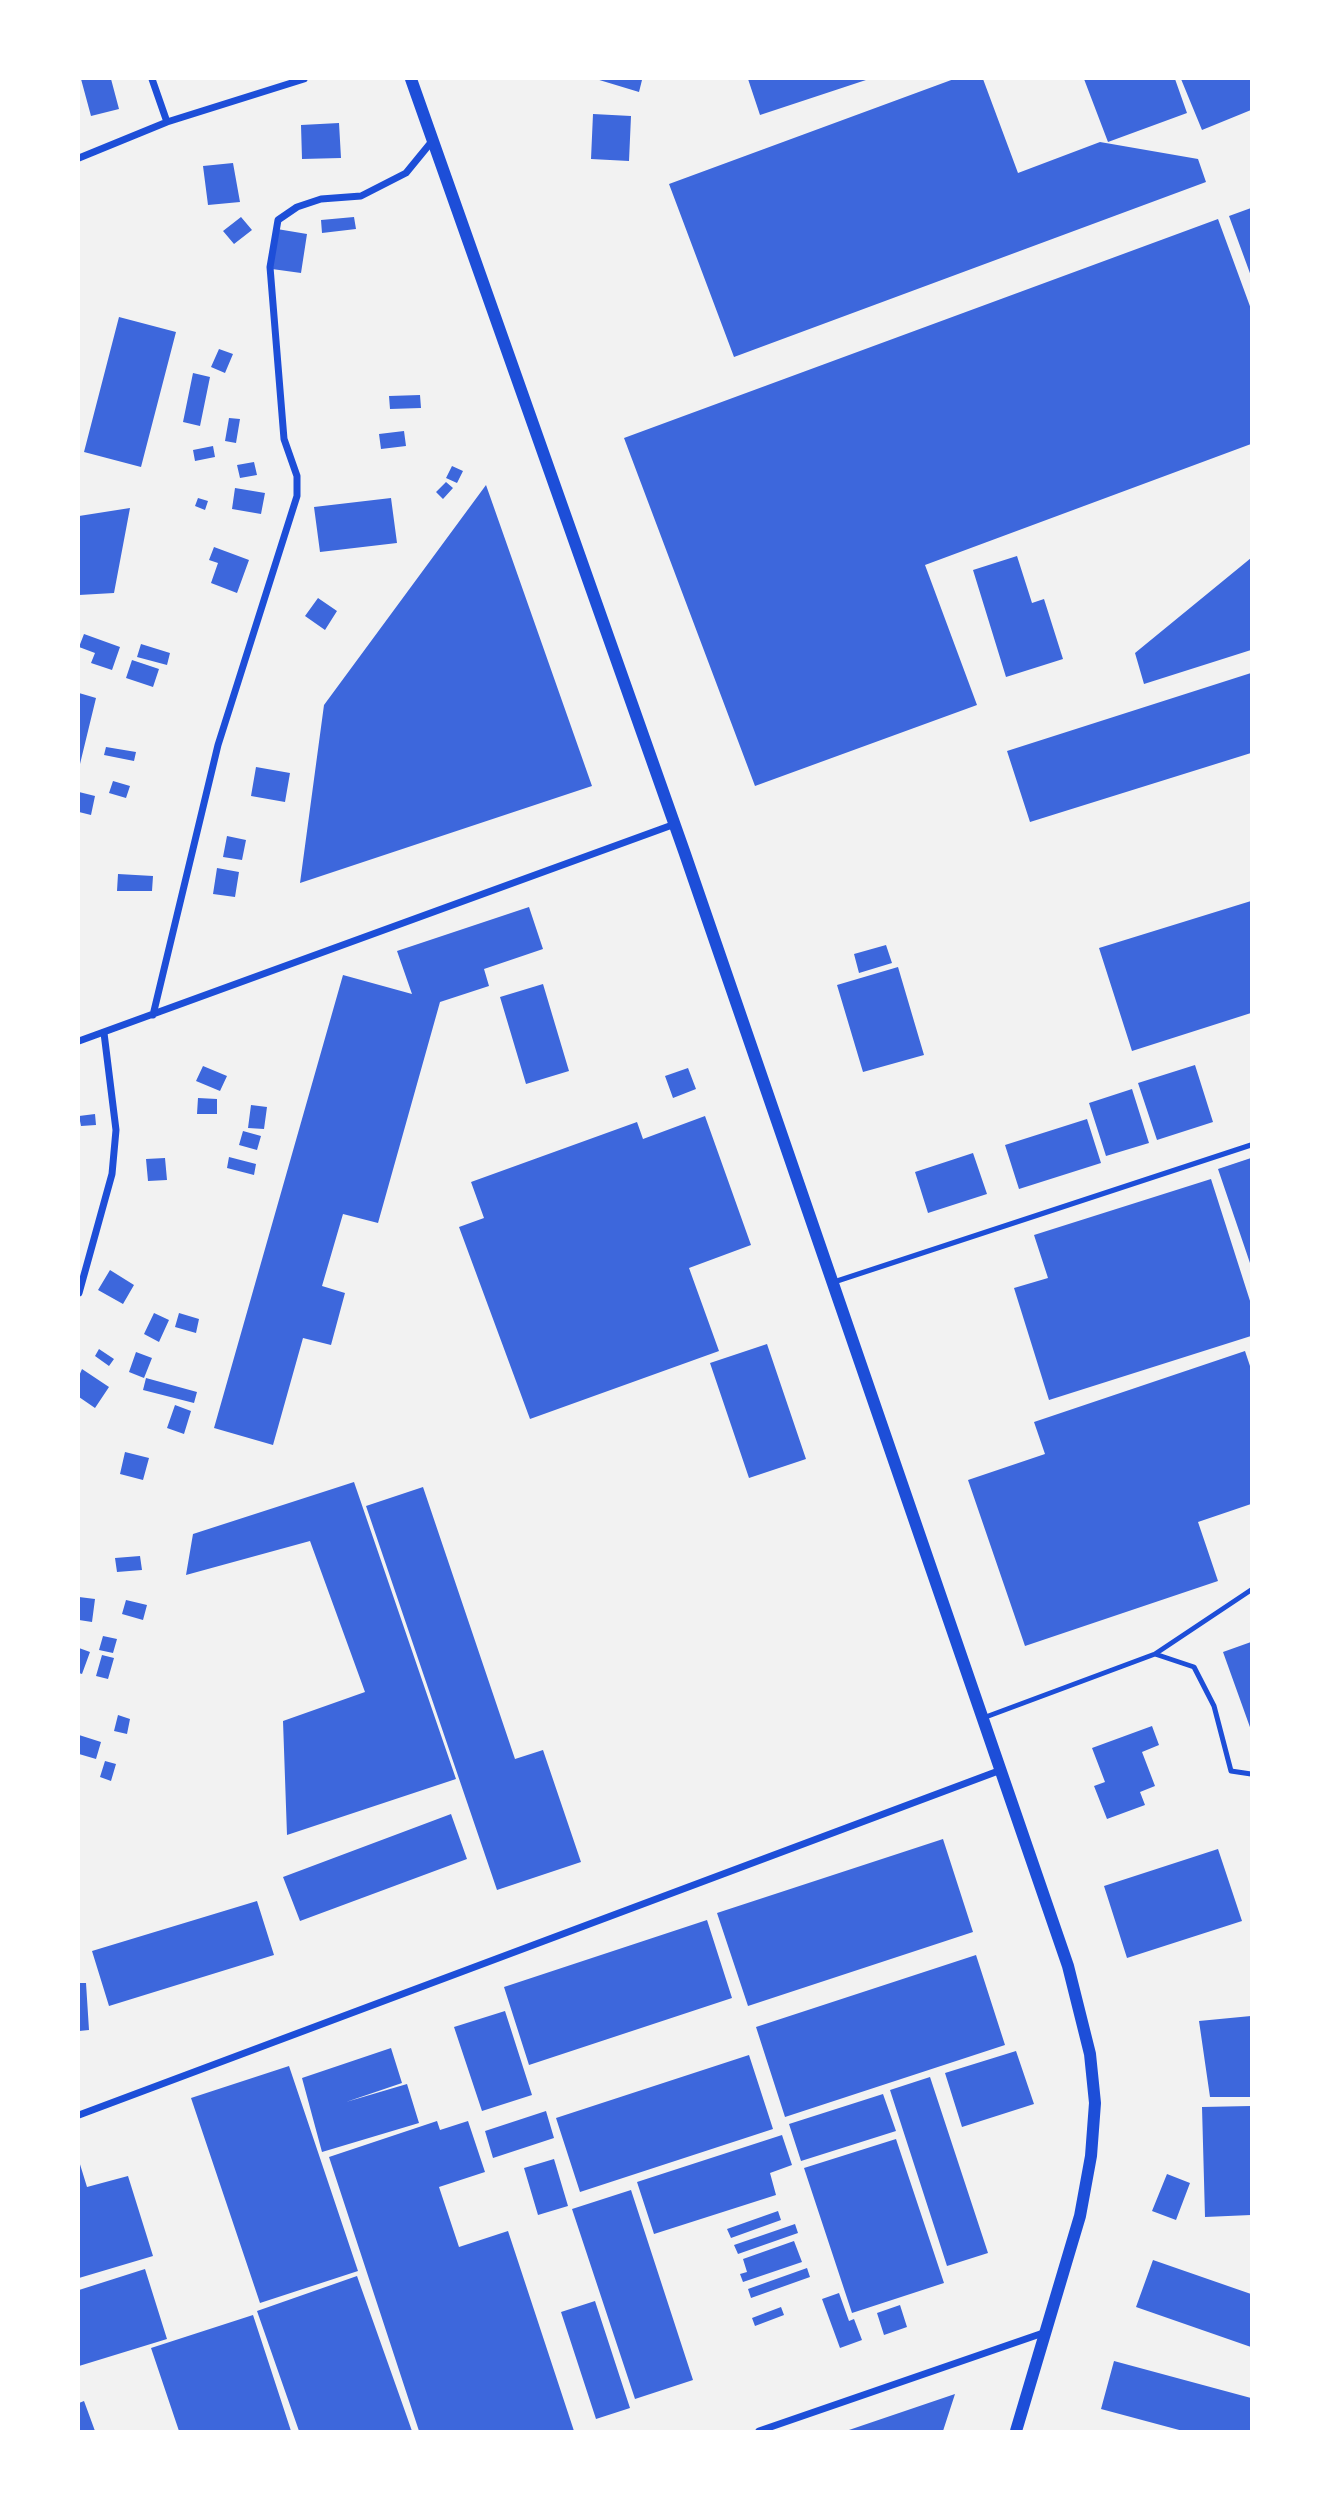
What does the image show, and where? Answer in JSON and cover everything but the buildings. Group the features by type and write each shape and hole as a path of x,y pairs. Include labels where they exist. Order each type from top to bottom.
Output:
{"street":[{"path":"152,79 167,122"},
{"path":"79,158 167,122 304,79"},
{"path":"411,79 834,1282 1068,1966 1090,2054 1095,2103 1091,2156 1080,2216 1016,2431"},
{"path":"153,1015 218,745 297,496 297,476 284,439 270,267 278,220 297,207 321,199 361,196 406,173 433,140"},
{"path":"79,1041 674,824"},
{"path":"79,1293 112,1174 116,1130 104,1033"},
{"path":"79,2115 1001,1770"},
{"path":"759,2431 1046,2332"}],"lane":[{"path":"834,1282 1251,1145"},
{"path":"983,1718 1154,1654 1251,1590"},
{"path":"1154,1654 1194,1667 1214,1706 1231,1771 1251,1774"}]}
